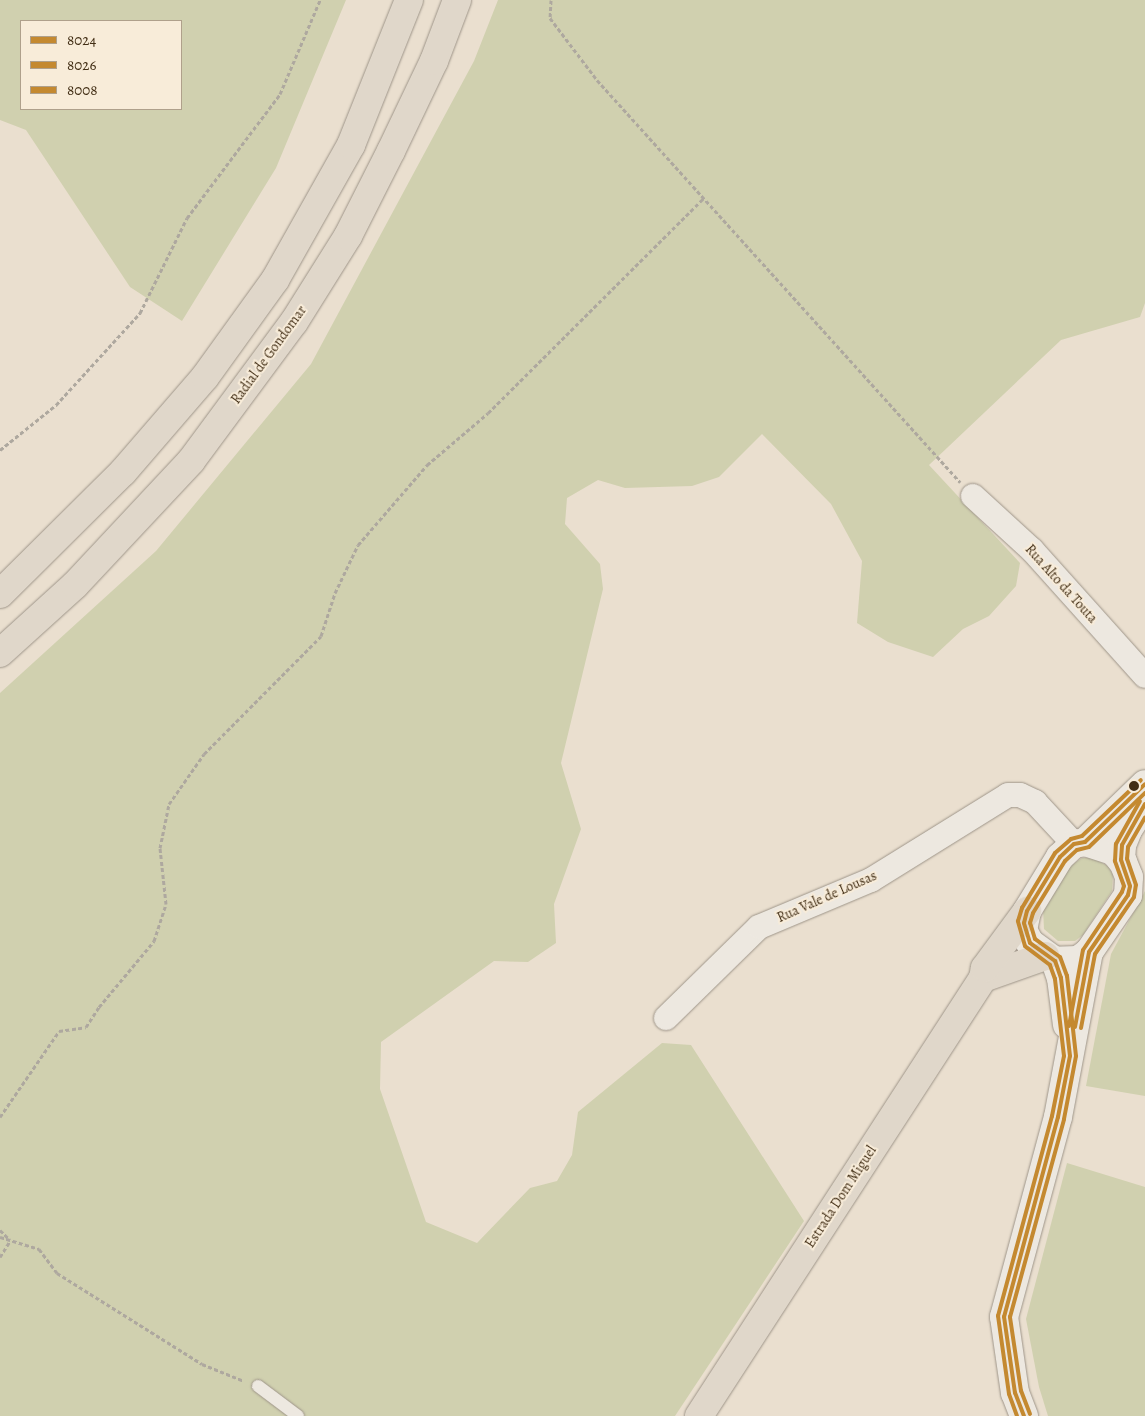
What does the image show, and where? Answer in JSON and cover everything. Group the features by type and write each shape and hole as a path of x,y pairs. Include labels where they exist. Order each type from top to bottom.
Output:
{"main road":[{"path":"0,594 123,472 205,377 275,280 351,145 409,0"},
{"name":"Radial de Gondomar","path":"0,653 75,585 191,461 294,322 348,236 434,61 457,0"},
{"path":"1070,1056 1061,978 1050,958 1030,943 1023,930 1027,911 1060,857 1080,843 1145,784"},
{"path":"1121,860 1122,845 1128,830 1145,804"},
{"path":"983,978 1050,958 1078,960 1089,952 1128,895 1129,877 1121,860 1113,851 1080,843"},
{"name":"Estrada Dom Miguel","path":"699,1416 983,978 986,968 1027,911"},
{"path":"1024,1416 1015,1393 1004,1317 1058,1117 1089,952"}],"street":[{"name":"Rua Alto da Touta","path":"973,496 1032,550 1145,676"},
{"name":"Rua Vale de Lousas","path":"666,1018 759,927 871,880 1008,795 1020,795 1035,802 1080,843"}],"lane":[{"path":"258,1386 298,1416"}],"path":[{"path":"0,450 56,405 140,313 187,218 247,142 280,94 320,0"},
{"path":"551,0 550,18 592,72 973,496"},
{"path":"0,1117 59,1031 86,1027 98,1007 154,941 166,904 160,848 169,804 204,754 321,636 335,593 358,544 427,465 488,413 704,198"},
{"path":"0,1230 10,1241"},
{"path":"0,1237 39,1249 57,1273 202,1364 258,1386"},
{"path":"0,1257 10,1241"}],"green space":[{"path":"0,0 346,0 276,168 182,321 130,287 26,130 0,120"},
{"path":"498,0 1145,0 1145,303 1140,317 1061,340 929,465 1020,563 1016,586 989,616 963,629 933,657 888,642 857,623 862,561 831,504 762,434 719,477 692,486 625,488 598,480 567,498 565,524 600,564 603,589 561,763 581,829 554,904 556,943 528,962 494,961 381,1042 380,1089 426,1222 477,1243 530,1188 557,1181 572,1155 578,1112 662,1043 691,1045 804,1221 675,1416 0,1416 0,693 156,551 311,364 474,61"},
{"path":"1082,858 1093,858 1108,866 1113,875 1112,891 1083,935 1075,941 1058,941 1044,929 1043,909 1070,866"},
{"path":"1145,891 1145,1096 1086,1086 1111,954"},
{"path":"1067,1163 1145,1187 1145,1416 1048,1416 1039,1387 1026,1319"}],"transit line":[{"name":"8008","path":"1017,1416 1009,1394 998,1316 1052,1116 1064,1056 1055,979 1050,965 1025,946 1018,921 1022,908 1055,853 1071,839 1082,836 1141,780"},
{"name":"8024","path":"1024,1416 1015,1393 1004,1317 1058,1117 1070,1056 1061,978 1055,961 1030,943 1024,923 1027,911 1060,857 1074,844 1085,842 1145,784"},
{"name":"8026","path":"1030,1414 1021,1391 1010,1317 1064,1119 1076,1056 1067,976 1060,957 1035,939 1030,923 1033,913 1065,861 1077,850 1089,847 1145,793"},
{"name":"8008","path":"1069,1026 1083,950 1122,892 1124,886 1115,861 1116,844 1140,801"},
{"name":"8024","path":"1075,1027 1089,952 1128,895 1130,886 1121,860 1122,845 1145,804"},
{"name":"8026","path":"1081,1028 1095,954 1134,897 1136,885 1127,859 1128,847 1145,817"}]}
